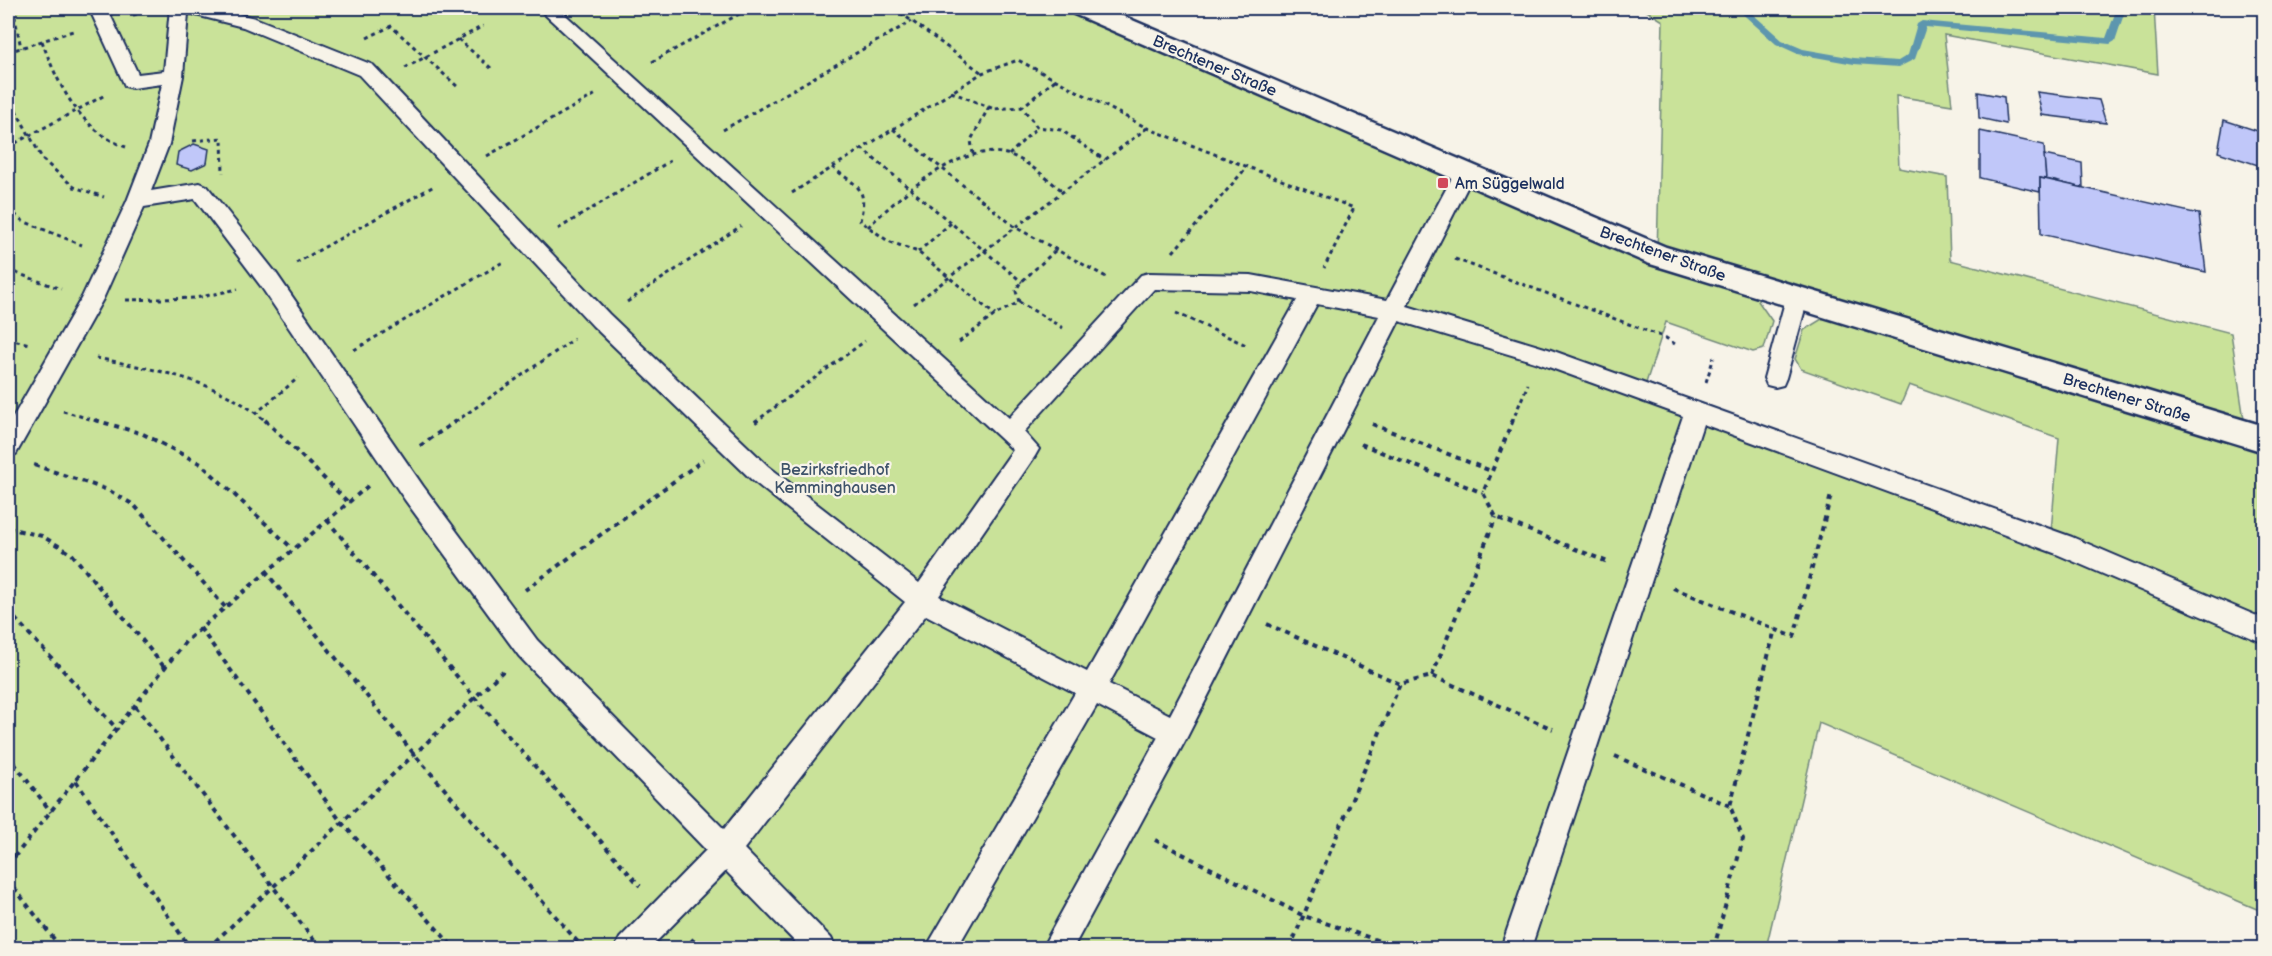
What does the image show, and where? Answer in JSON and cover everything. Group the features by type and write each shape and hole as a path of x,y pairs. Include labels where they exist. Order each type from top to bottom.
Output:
{"street":[{"name":"Brechtener Straße","path":"1083,8 1464,174 1657,255 2265,439"}],"lane":[{"path":"8,447 64,352 92,299 117,250 137,201 159,144 173,76 179,8"},
{"path":"189,8 248,22 366,70 380,82 532,244 601,321 726,443 760,473 922,600 1175,732"},
{"path":"547,8 1027,449 922,600 725,850 630,948"},
{"path":"101,14 132,81 173,76"},
{"path":"1058,948 1175,732 1464,174"},
{"path":"137,201 200,191 268,279 394,464 498,610 528,648 821,948"},
{"path":"1009,433 1143,287 1251,283 1393,310 1540,355 2063,545 2265,630"},
{"path":"941,948 1092,689 1312,294"},
{"path":"1775,378 1797,298"},
{"path":"1516,948 1696,411"}],"path":[{"path":"13,8 21,48"},
{"path":"8,270 92,299 194,299 268,279 750,8"},
{"path":"894,8 982,73"},
{"path":"8,52 42,41 101,14"},
{"path":"328,365 696,145 912,21"},
{"path":"333,55 391,26 459,88"},
{"path":"380,82 483,26"},
{"path":"458,39 492,69"},
{"path":"42,41 56,79 78,110 115,144 137,147 222,138 224,186 200,191"},
{"path":"8,865 118,730 186,641 292,548 394,464 766,210 982,73 1018,60 1147,128 1354,208 1312,294"},
{"path":"951,92 989,107 1022,107 1055,80"},
{"path":"8,96 43,160 74,187 105,197 137,201"},
{"path":"973,154 971,140 989,107"},
{"path":"1022,107 1037,127"},
{"path":"8,147 78,110"},
{"path":"1009,155 1037,127 1049,126 1061,130 1105,160"},
{"path":"498,610 889,323 1147,128"},
{"path":"893,129 1015,227 1056,250 1143,287 1247,167"},
{"path":"861,148 1022,282"},
{"path":"868,227 898,198 943,169 973,154 1009,155 1063,191"},
{"path":"832,167 862,191 865,200 860,221 888,241 918,252 995,315"},
{"path":"8,209 23,221 80,245 117,250"},
{"path":"918,252 951,223"},
{"path":"1425,248 1666,338 1675,344"},
{"path":"1056,250 1022,282 1016,291 1018,302 1090,344"},
{"path":"932,363 995,315 1018,302"},
{"path":"1170,310 1277,359"},
{"path":"64,352 146,368 225,392 255,414 348,502"},
{"path":"1483,493 1540,355"},
{"path":"255,414 292,381"},
{"path":"33,403 144,434 201,464 292,548"},
{"path":"1335,422 1491,471"},
{"path":"1238,610 1400,684 1432,676 1497,517 1483,493 1335,422"},
{"path":"30,464 108,490 134,505 225,607"},
{"path":"1794,637 1839,464"},
{"path":"326,520 475,698 664,913"},
{"path":"8,528 42,536 72,554 165,668"},
{"path":"266,571 414,754 583,948"},
{"path":"8,611 118,730"},
{"path":"200,628 342,823 454,948"},
{"path":"1714,948 1743,839 1730,806 1775,629"},
{"path":"208,948 528,648"},
{"path":"1290,948 1400,684"},
{"path":"135,706 320,948"},
{"path":"8,755 51,812"},
{"path":"76,781 190,948"},
{"path":"1125,825 1304,916 1401,948"},
{"path":"8,880 61,948"}],"green space":[{"name":"Bezirksfriedhof Kemminghausen","path":"8,8 1083,8 1657,254 1663,21 1642,8 2154,8 2158,74 1944,35 1952,105 1896,96 1899,168 1947,177 1950,260 2231,333 2246,433 2264,439 2264,912 1819,723 1766,948 8,948","holes":["1761,287 1825,306 1822,319 1804,330 1795,359 1801,369 1901,404 1909,385 2059,438 2051,532 1646,383 1666,322 1753,352 1764,349 1772,321 1758,301"]}],"building":[{"path":"1978,92 2004,97 2006,124 1979,118"},
{"path":"2037,92 2099,100 2106,123 2042,115"},
{"path":"2224,120 2264,133 2264,167 2218,152"},
{"path":"1980,131 2044,145 2046,179 2040,178 2040,192 1980,178"},
{"path":"194,144 209,149 207,163 192,170 176,165 178,152"},
{"path":"2044,155 2082,163 2083,188 2046,179"},
{"path":"2040,178 2199,214 2206,272 2041,234"}],"waterway":[{"path":"1741,8 1779,42 1801,52 1854,61 1899,64 1912,57 1922,24 2110,41 2121,8"}],"place":[{"name":"Am Süggelwald","path":"1443,183"}]}
